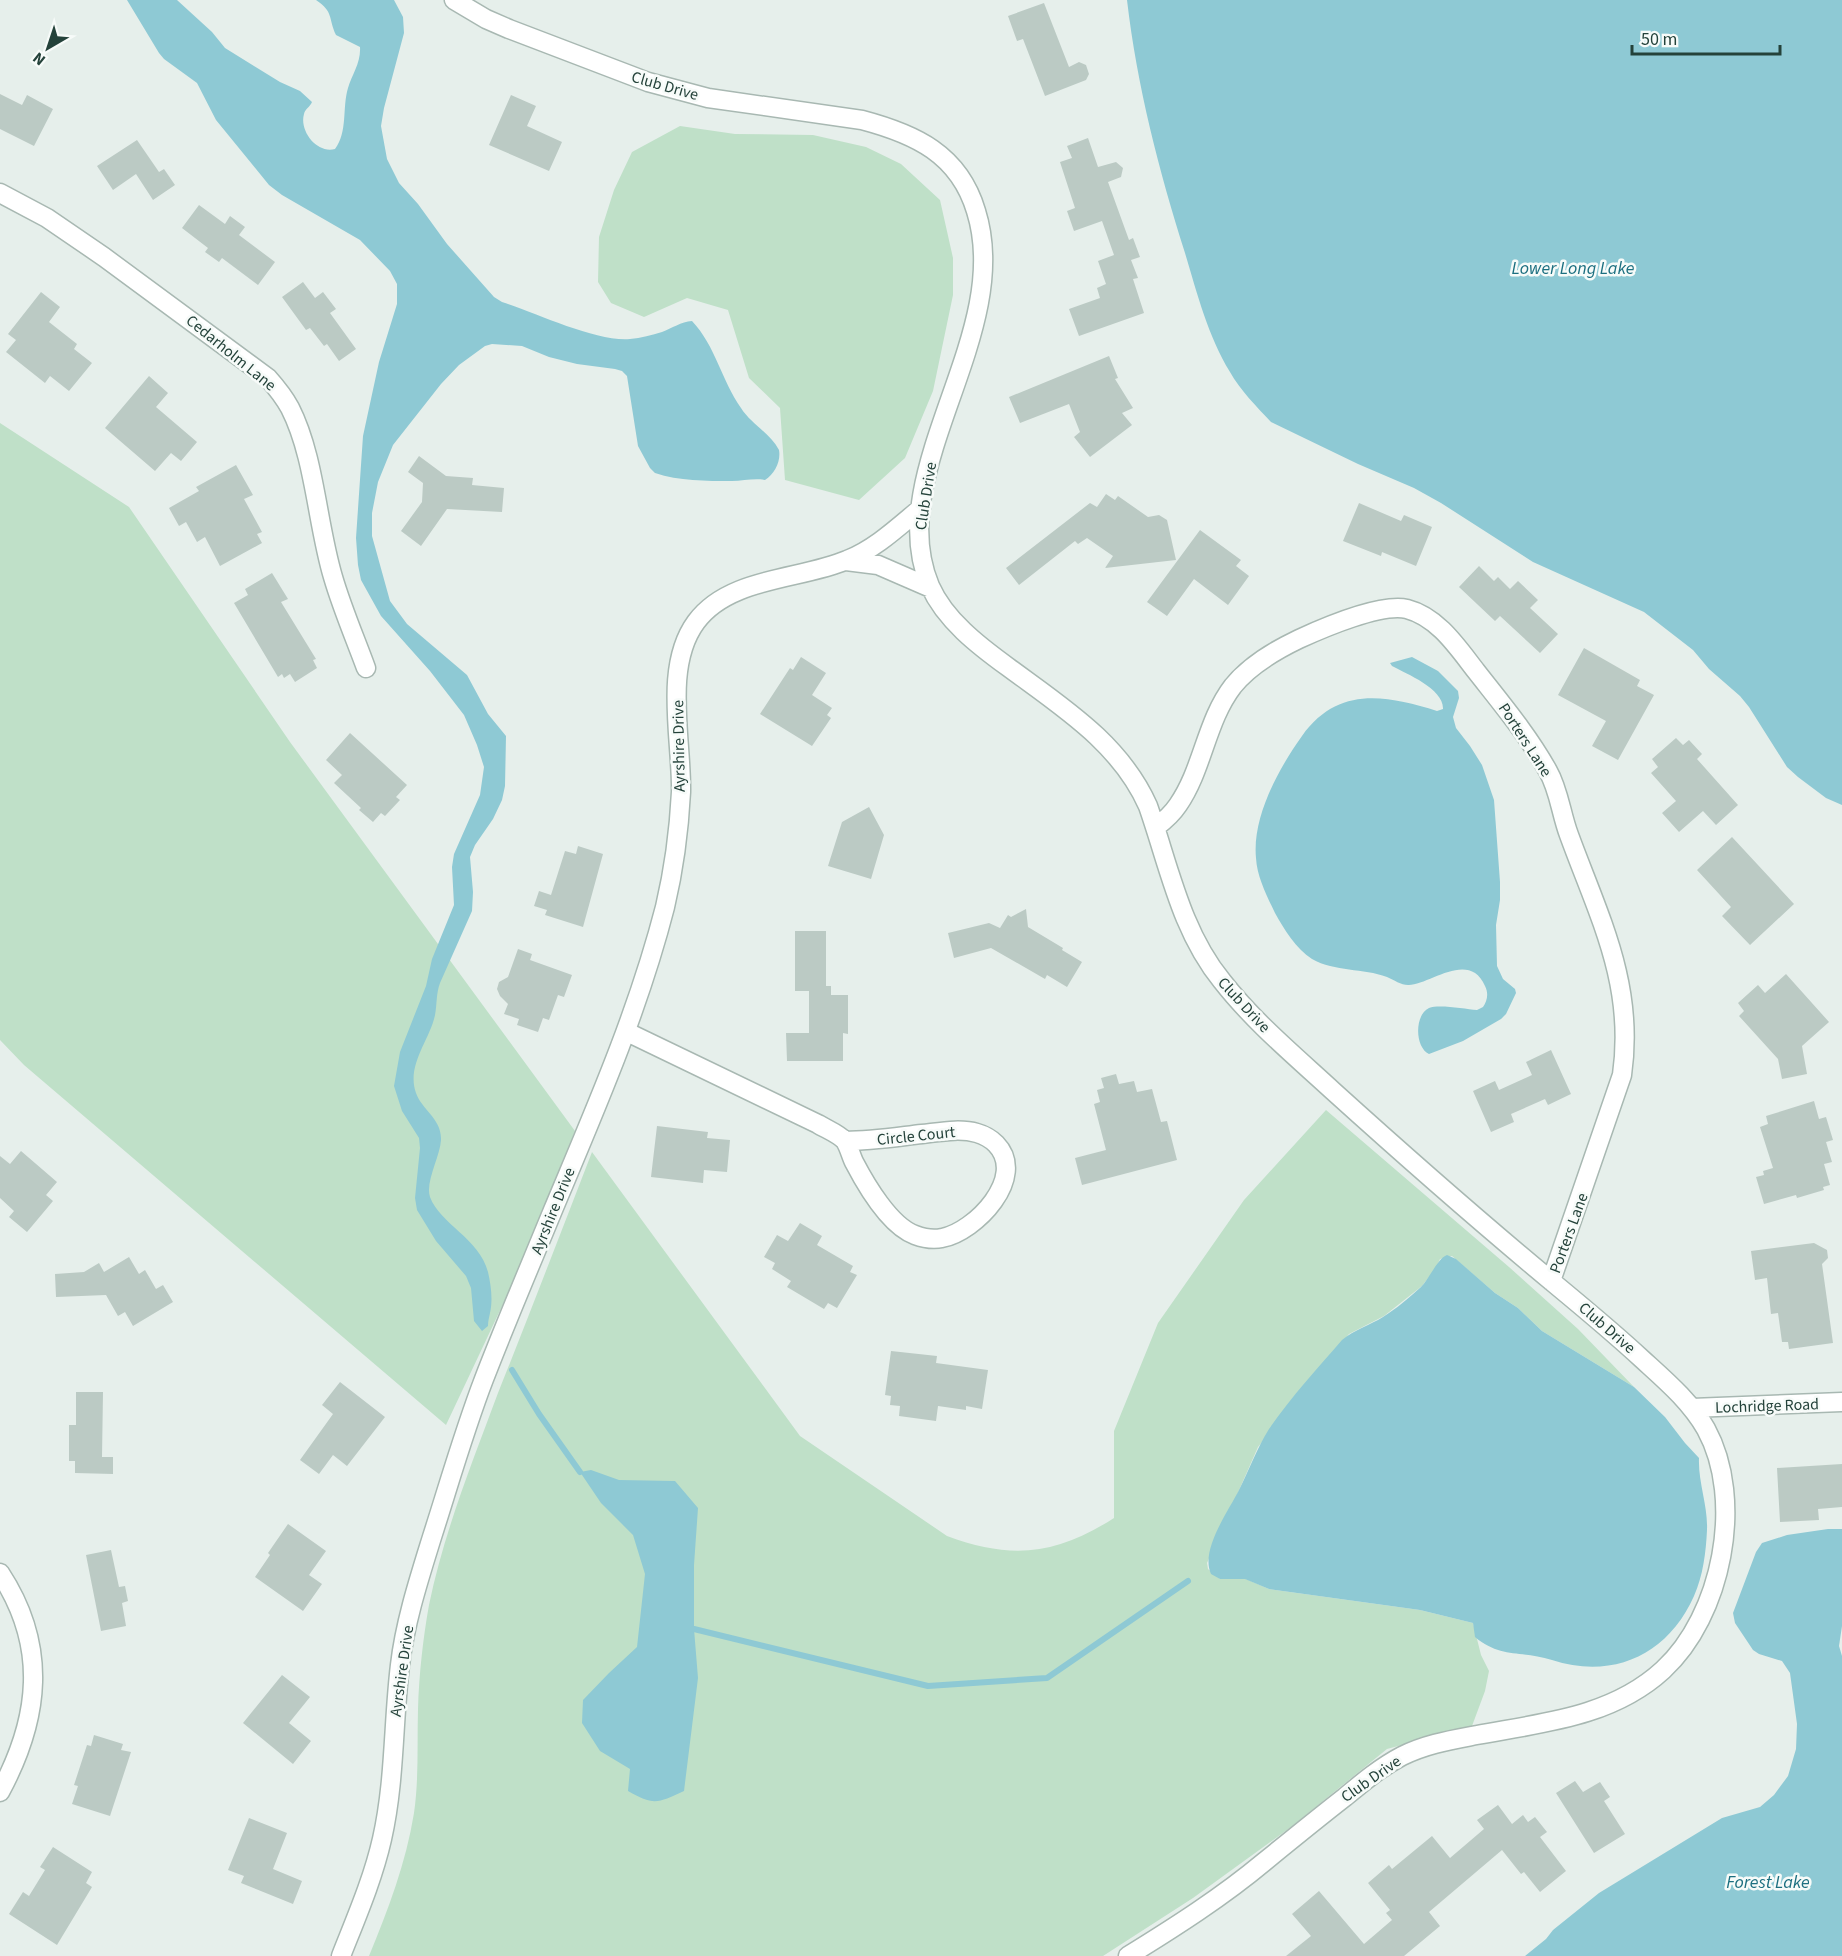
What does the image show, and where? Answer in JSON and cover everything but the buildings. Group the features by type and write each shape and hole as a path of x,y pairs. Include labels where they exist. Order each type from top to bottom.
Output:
{"street":[{"name":"Club Drive","path":"454,0 486,19 509,29 648,82 708,98 862,120 916,138 951,164 965,184 979,219 983,250 982,286 973,328 933,452 921,508 920,550 931,588 947,613 976,641 1073,715 1124,763 1141,790 1182,911 1197,945 1221,980 1263,1026 1357,1112 1669,1383 1692,1408 1707,1431 1718,1455 1724,1490 1725,1526 1718,1569 1703,1614 1680,1652 1665,1669 1629,1695 1587,1713 1441,1742 1401,1757 1368,1779 1243,1879 1128,1956"},
{"name":"Cedarholm Lane","path":"0,193 46,218 141,284 268,378 279,392 289,406 302,441 333,577 366,668"},
{"name":"Ayrshire Drive","path":"341,1956 382,1841 392,1773 400,1660 410,1612 432,1537 483,1383 627,1032 656,938 673,867 681,788 677,681 683,646 703,613 735,591 846,561 873,546 921,508"},
{"name":"Ayrshire Drive","path":"846,561 878,565 931,588"},
{"name":"Porters Lane","path":"1155,827 1178,806 1189,786 1223,702 1233,686 1263,659 1324,628 1351,618 1394,608 1420,614 1448,637 1500,701 1549,772 1568,835 1610,941 1622,990 1626,1042 1622,1075 1551,1281"},
{"path":"627,1032 809,1119 845,1141"},
{"name":"Circle Court","path":"948,1131 976,1132 994,1142 1001,1150 1008,1168 1006,1178 991,1203 966,1227 947,1237 928,1239 907,1232 892,1218 865,1181 845,1141 865,1141 948,1131"},
{"name":"Lochridge Road","path":"1692,1408 1842,1402"},
{"path":"0,1573 23,1616 28,1631 34,1671 27,1732 11,1772 0,1792"}],"green space":[{"path":"680,126 735,134 813,135 866,147 901,164 940,200 953,258 953,295 933,391 905,458 859,500 785,480 780,408 749,378 728,310 687,298 644,317 611,303 598,282 599,237 614,190 632,152"},
{"path":"0,423 129,507 290,742 575,1131 520,1268 446,1425 24,1065 0,1040"},
{"path":"1326,1110 1578,1329 1634,1387 1542,1331 1518,1308 1495,1293 1452,1256 1440,1259 1422,1286 1384,1316 1349,1334 1258,1447 1207,1563 1208,1569 1220,1579 1246,1579 1269,1589 1420,1610 1473,1623 1481,1655 1489,1671 1485,1691 1472,1726 1387,1749 1291,1827 1193,1898 1103,1956 369,1956 396,1886 414,1813 417,1787 419,1683 429,1605 442,1551 478,1445 592,1152 800,1436 947,1536 992,1549 1033,1550 1073,1540 1114,1518 1114,1431 1158,1323 1244,1200"}],"water":[{"path":"127,0 177,0 212,32 225,48 280,82 300,91 312,102 304,114 303,121 307,134 316,145 328,150 335,149 342,135 346,96 358,63 360,47 336,35 326,8 316,0 394,0 403,17 404,33 381,126 387,159 399,183 418,204 447,244 494,297 584,332 616,339 630,339 658,333 692,321 707,341 741,408 779,450 777,467 765,480 693,480 655,473 638,446 627,376 622,371 549,357 522,346 492,344 485,346 459,365 441,384 393,445 378,482 372,513 372,536 390,601 407,624 467,675 488,714 506,736 505,786 502,800 470,857 472,911 440,983 435,1015 414,1073 416,1093 435,1120 441,1140 429,1184 430,1197 442,1215 477,1250 488,1272 491,1308 488,1326 482,1331 474,1321 471,1288 466,1276 436,1241 417,1210 415,1198 419,1138 402,1111 394,1086 400,1052 426,986 432,959 454,905 452,867 454,854 480,795 484,767 464,715 430,671 381,616 361,580 358,565 356,538 363,436 379,362 397,304 397,284 390,271 360,240 282,195 269,185 216,120 197,83 159,53"},
{"name":"Lower Long Lake","path":"1127,0 1842,0 1842,805 1826,798 1787,767 1740,696 1709,669 1693,650 1644,612 1533,562 1414,488 1271,422 1255,404 1239,385 1222,358 1199,299 1166,191 1150,128"},
{"path":"1412,657 1438,671 1458,691 1459,698 1453,717 1456,728 1482,765 1494,800 1500,882 1496,925 1497,966 1503,979 1515,989 1516,993 1506,1014 1501,1019 1463,1041 1429,1054 1421,1045 1418,1031 1424,1012 1433,1007 1477,1010 1483,1007 1487,992 1478,975 1469,970 1459,970 1416,984 1405,985 1378,974 1330,966 1312,959 1286,932 1275,913 1260,879 1256,858 1258,826 1269,794 1293,749 1316,720 1331,709 1347,702 1364,699 1399,701 1437,711 1443,709 1438,695 1390,663"},
{"path":"1447,1255 1456,1259 1495,1293 1518,1308 1542,1331 1634,1387 1665,1417 1699,1458 1707,1530 1700,1580 1683,1617 1669,1634 1636,1658 1596,1667 1512,1653 1494,1648 1475,1637 1473,1623 1420,1610 1269,1589 1245,1579 1220,1579 1211,1574 1209,1554 1217,1531 1277,1417 1342,1340 1403,1303 1421,1287 1440,1260"},
{"path":"591,1470 619,1480 675,1481 698,1508 694,1565 694,1629 698,1678 684,1791 662,1800 650,1801 628,1791 630,1769 600,1751 582,1723 583,1700 637,1647 645,1574 633,1535 601,1503 580,1472"},
{"name":"Forest Lake","path":"1842,1529 1842,1626 1839,1646 1842,1656 1842,1956 1525,1956 1599,1893 1722,1818 1760,1807 1774,1795 1788,1776 1796,1749 1797,1724 1790,1673 1782,1661 1753,1650 1735,1623 1733,1613 1756,1552 1762,1543 1787,1535"}],"waterway":[{"path":"512,1370 539,1414 580,1472"},
{"path":"694,1629 928,1686 1047,1678 1188,1581"}]}
